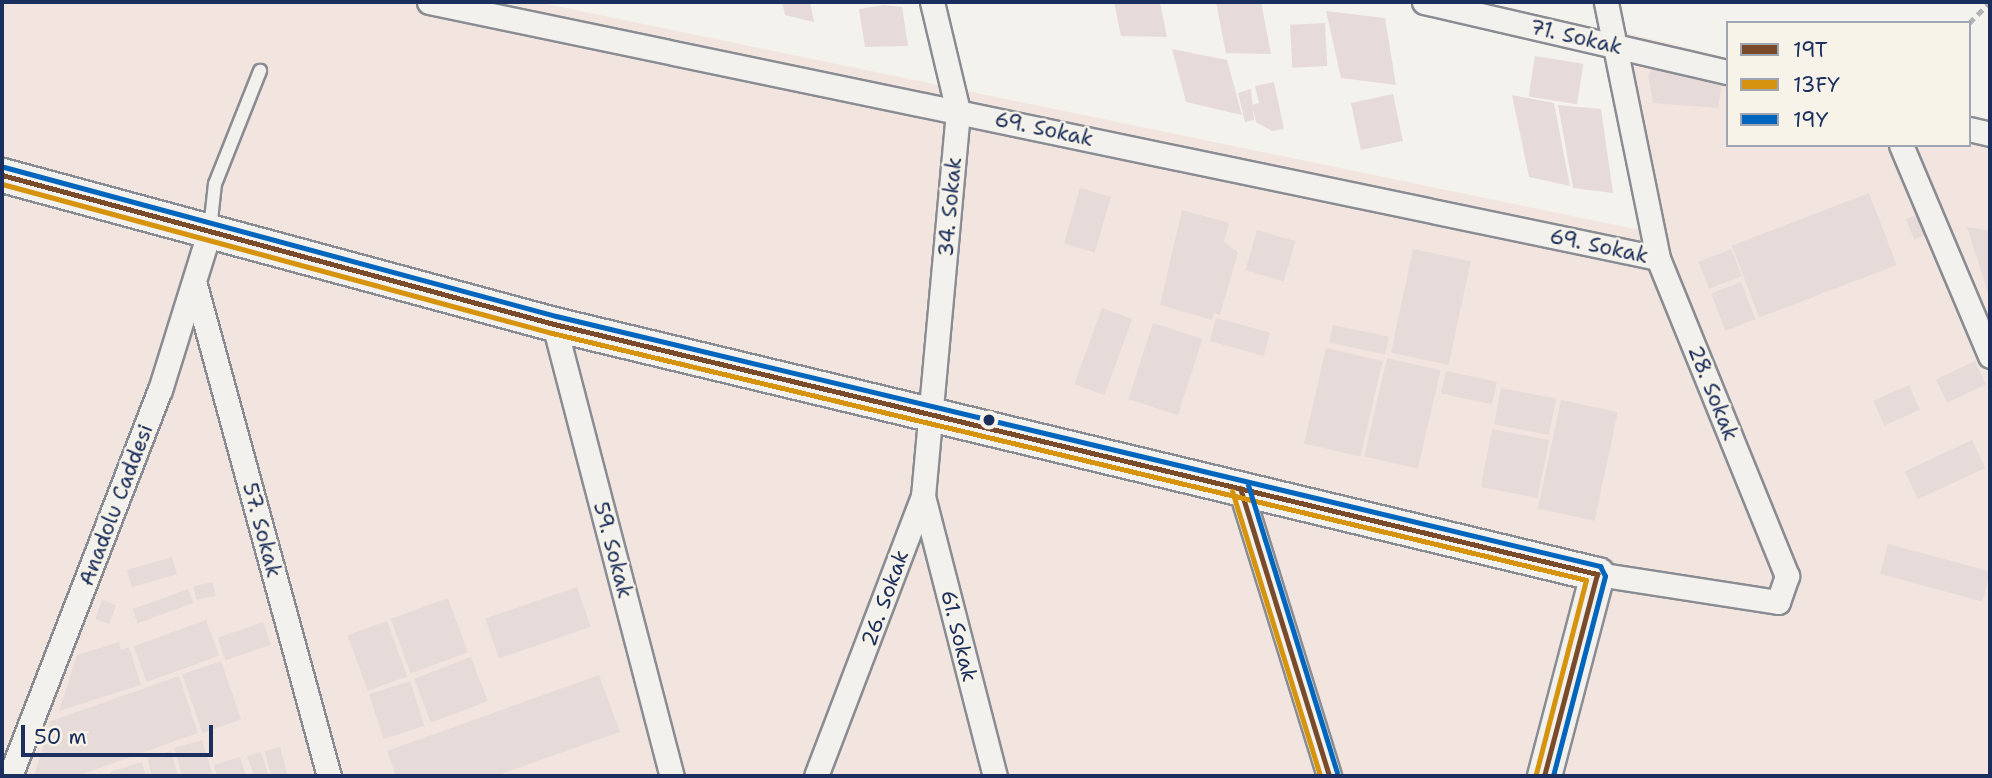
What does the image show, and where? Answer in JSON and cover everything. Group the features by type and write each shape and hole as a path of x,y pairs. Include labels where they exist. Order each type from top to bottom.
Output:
{"street":[{"name":"69. Sokak","path":"429,2 1658,258"},
{"name":"34. Sokak","path":"932,2 958,111 932,415"},
{"name":"71. Sokak","path":"1424,2 1726,72"},
{"name":"28. Sokak","path":"1597,574 1778,602 1787,576 1658,258 1606,2"},
{"path":"1971,129 1990,134"},
{"path":"1902,147 1990,356"},
{"path":"2,175 554,324 1597,574 1544,776"},
{"name":"Anadolu Caddesi","path":"10,776 160,390 195,285 210,229"},
{"name":"57. Sokak","path":"195,285 328,776"},
{"name":"59. Sokak","path":"554,324 673,776"},
{"name":"26. Sokak","path":"816,776 923,496 932,415"},
{"path":"1240,488 1329,776"},
{"name":"61. Sokak","path":"923,496 995,776"}],"lane":[{"path":"210,229 215,184 260,71"}],"path":[{"path":"1971,21 1990,2"}],"shaded area":[{"path":"2,2 537,2 1664,235 1619,31 1726,58 1726,147 1971,147 1971,119 1990,124 1990,776 2,776"}],"building":[{"path":"782,2 810,2 814,22 785,15"},
{"path":"1114,2 1160,2 1167,37 1121,36"},
{"path":"1216,2 1261,2 1271,54 1226,53"},
{"path":"884,5 902,7 908,46 865,47 859,9"},
{"path":"1326,11 1385,18 1396,85 1341,78"},
{"path":"1325,23 1327,66 1292,68 1290,25"},
{"path":"1172,49 1227,60 1242,115 1186,102"},
{"path":"1535,56 1583,64 1577,104 1529,96"},
{"path":"1656,62 1723,77 1718,108 1653,103 1648,75"},
{"path":"1274,82 1284,129 1272,131 1256,122 1252,105 1259,103 1255,86"},
{"path":"1251,89 1254,120 1245,122 1238,93"},
{"path":"1393,94 1403,141 1361,150 1351,103"},
{"path":"1512,95 1554,103 1570,186 1529,177"},
{"path":"1558,105 1601,109 1613,193 1573,188"},
{"path":"1080,188 1111,197 1095,253 1064,244"},
{"path":"1869,193 1897,265 1759,318 1732,246"},
{"path":"1182,210 1229,223 1224,242 1238,252 1220,315 1214,313 1212,320 1160,305"},
{"path":"1919,214 1927,234 1914,240 1906,219"},
{"path":"1967,227 1990,231 1990,299"},
{"path":"1257,230 1295,241 1284,281 1245,270"},
{"path":"1413,249 1471,261 1449,365 1391,353"},
{"path":"1731,249 1742,276 1709,289 1699,262"},
{"path":"1741,282 1755,319 1725,331 1711,293"},
{"path":"1102,308 1132,319 1104,395 1074,384"},
{"path":"1216,318 1270,332 1264,356 1210,341"},
{"path":"1153,323 1202,339 1178,415 1128,399"},
{"path":"1333,325 1389,337 1385,354 1329,343"},
{"path":"1326,348 1383,361 1360,457 1304,443"},
{"path":"1387,358 1441,370 1418,469 1364,456"},
{"path":"1975,361 1986,385 1947,403 1936,379"},
{"path":"1446,371 1497,382 1492,404 1441,393"},
{"path":"1909,385 1920,410 1884,426 1873,401"},
{"path":"1501,388 1556,399 1549,435 1494,424"},
{"path":"1561,400 1618,412 1595,521 1538,509"},
{"path":"1492,429 1549,440 1538,498 1481,487"},
{"path":"1972,440 1985,468 1918,499 1905,471"},
{"path":"1888,544 1990,571 1982,601 1880,574"},
{"path":"172,557 177,574 132,587 127,570"},
{"path":"213,582 216,596 196,600 193,586"},
{"path":"577,587 591,627 499,658 485,619"},
{"path":"188,589 193,603 138,623 133,609"},
{"path":"448,598 468,653 411,673 391,619"},
{"path":"102,600 116,605 109,624 95,619"},
{"path":"206,620 219,656 147,682 134,646"},
{"path":"387,621 407,676 368,691 348,635"},
{"path":"263,622 271,645 225,660 218,638"},
{"path":"119,642 121,650 129,647 141,685 59,711 77,655"},
{"path":"471,657 488,701 431,723 414,679"},
{"path":"221,661 241,720 202,733 182,674"},
{"path":"599,675 620,732 495,776 396,776 387,751"},
{"path":"179,676 198,733 77,776 34,776 51,721"},
{"path":"410,681 425,726 384,739 369,694"},
{"path":"202,740 213,776 182,776 174,748"},
{"path":"280,747 287,774 271,776 265,751"},
{"path":"171,751 178,776 152,776 147,758"},
{"path":"261,752 269,776 254,776 247,756"},
{"path":"240,757 246,776 217,776 214,765"},
{"path":"142,762 146,776 111,776 110,772"}],"transit line":[{"name":"19Y","path":"4,167 556,316 1600,566 1605,576 1553,776"},
{"name":"19T","path":"2,175 554,324 1597,574 1544,776"},
{"name":"13FY","path":"2,184 552,333 1586,580 1536,774"},
{"name":"19Y","path":"1248,485 1337,773"},
{"name":"19T","path":"1240,488 1329,776"},
{"name":"13FY","path":"1232,491 1320,776"}]}
